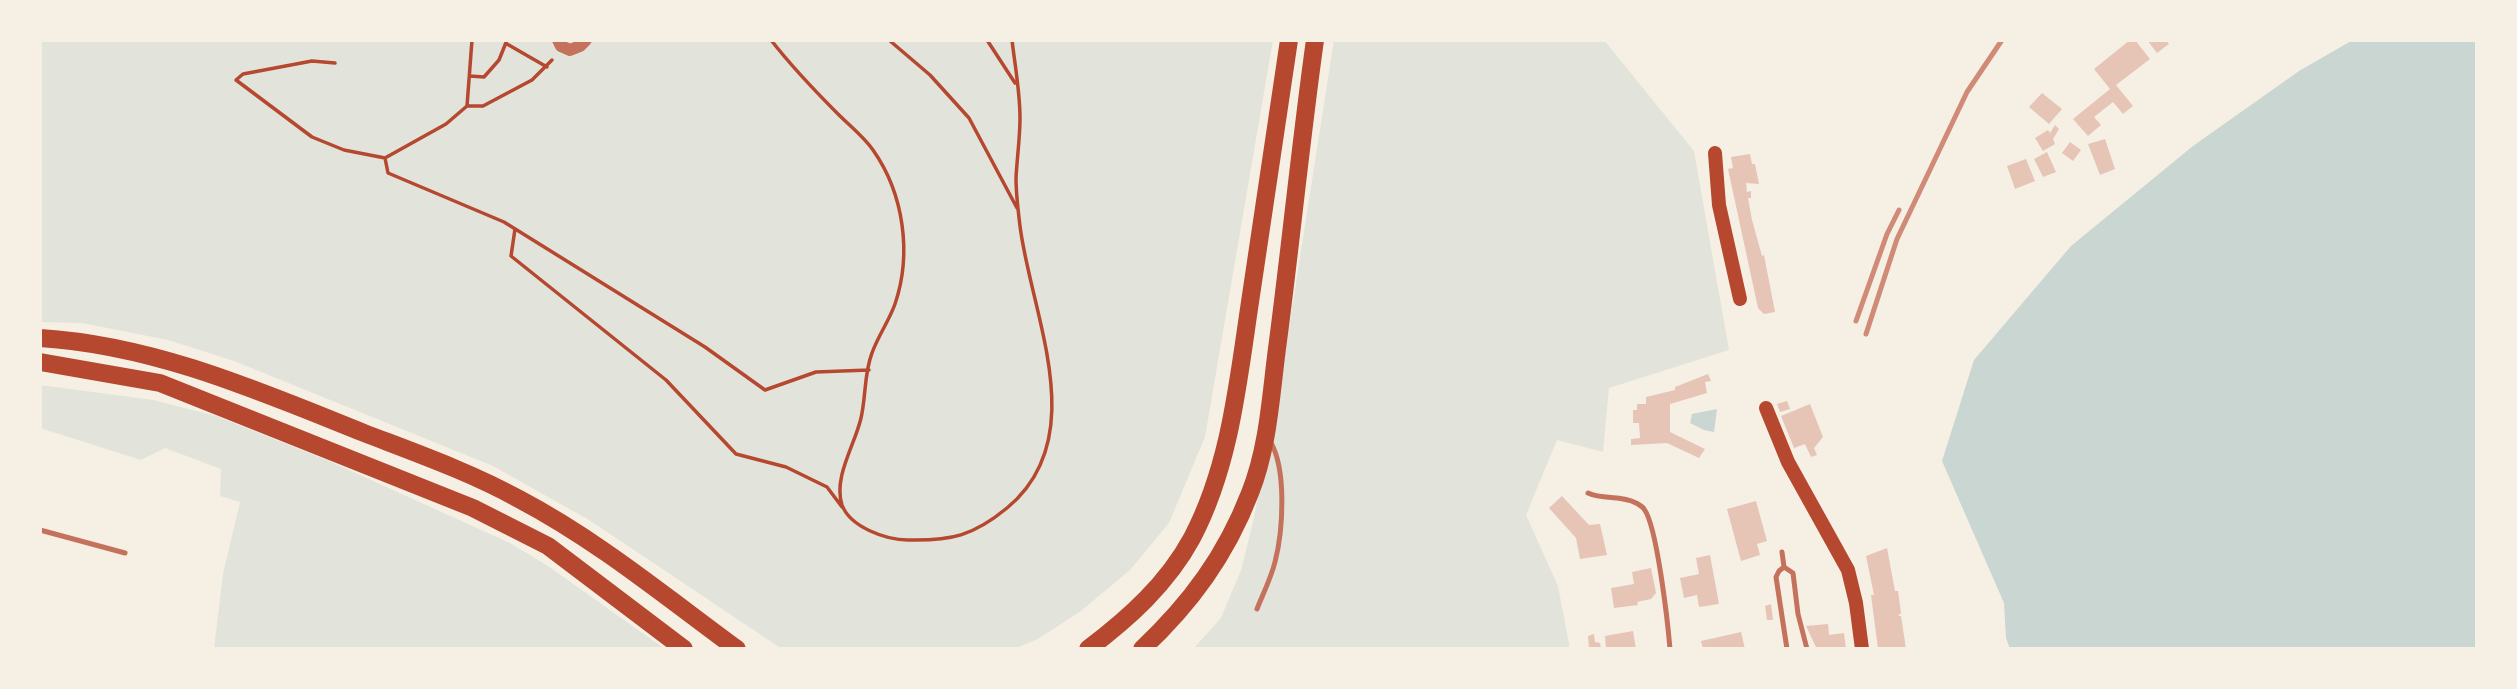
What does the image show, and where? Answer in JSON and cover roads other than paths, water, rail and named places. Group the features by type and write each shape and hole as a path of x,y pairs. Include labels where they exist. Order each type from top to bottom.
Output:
{"main road":[{"path":"1087,649 1146,600 1174,568 1208,505 1233,404 1289,40"},
{"path":"1142,649 1171,622 1197,591 1224,549 1251,491 1265,433 1299,186 1315,40"},
{"path":"1715,153 1719,205 1740,299"},
{"path":"40,338 143,352 190,366 271,395 478,478 519,498 562,524 737,649"},
{"path":"40,362 160,383 473,508 548,547 684,649"},
{"path":"1766,408 1787,461 1848,570 1856,603 1862,649"}],"street":[{"path":"558,40 570,50 586,40"}],"lane":[{"path":"1257,609 1275,562 1280,522 1279,465 1273,445 1265,433"},
{"path":"1588,493 1625,499 1644,509 1649,519 1656,552 1670,649"},
{"path":"40,530 125,553"},
{"path":"1782,552 1784,568"},
{"path":"1784,568 1776,578 1787,649"},
{"path":"1784,568 1793,573 1796,581 1798,614 1807,649"}],"railway":[{"path":"1866,334 1897,239 1967,92 2002,40"},
{"path":"1856,321 1887,234 1899,210"}]}
